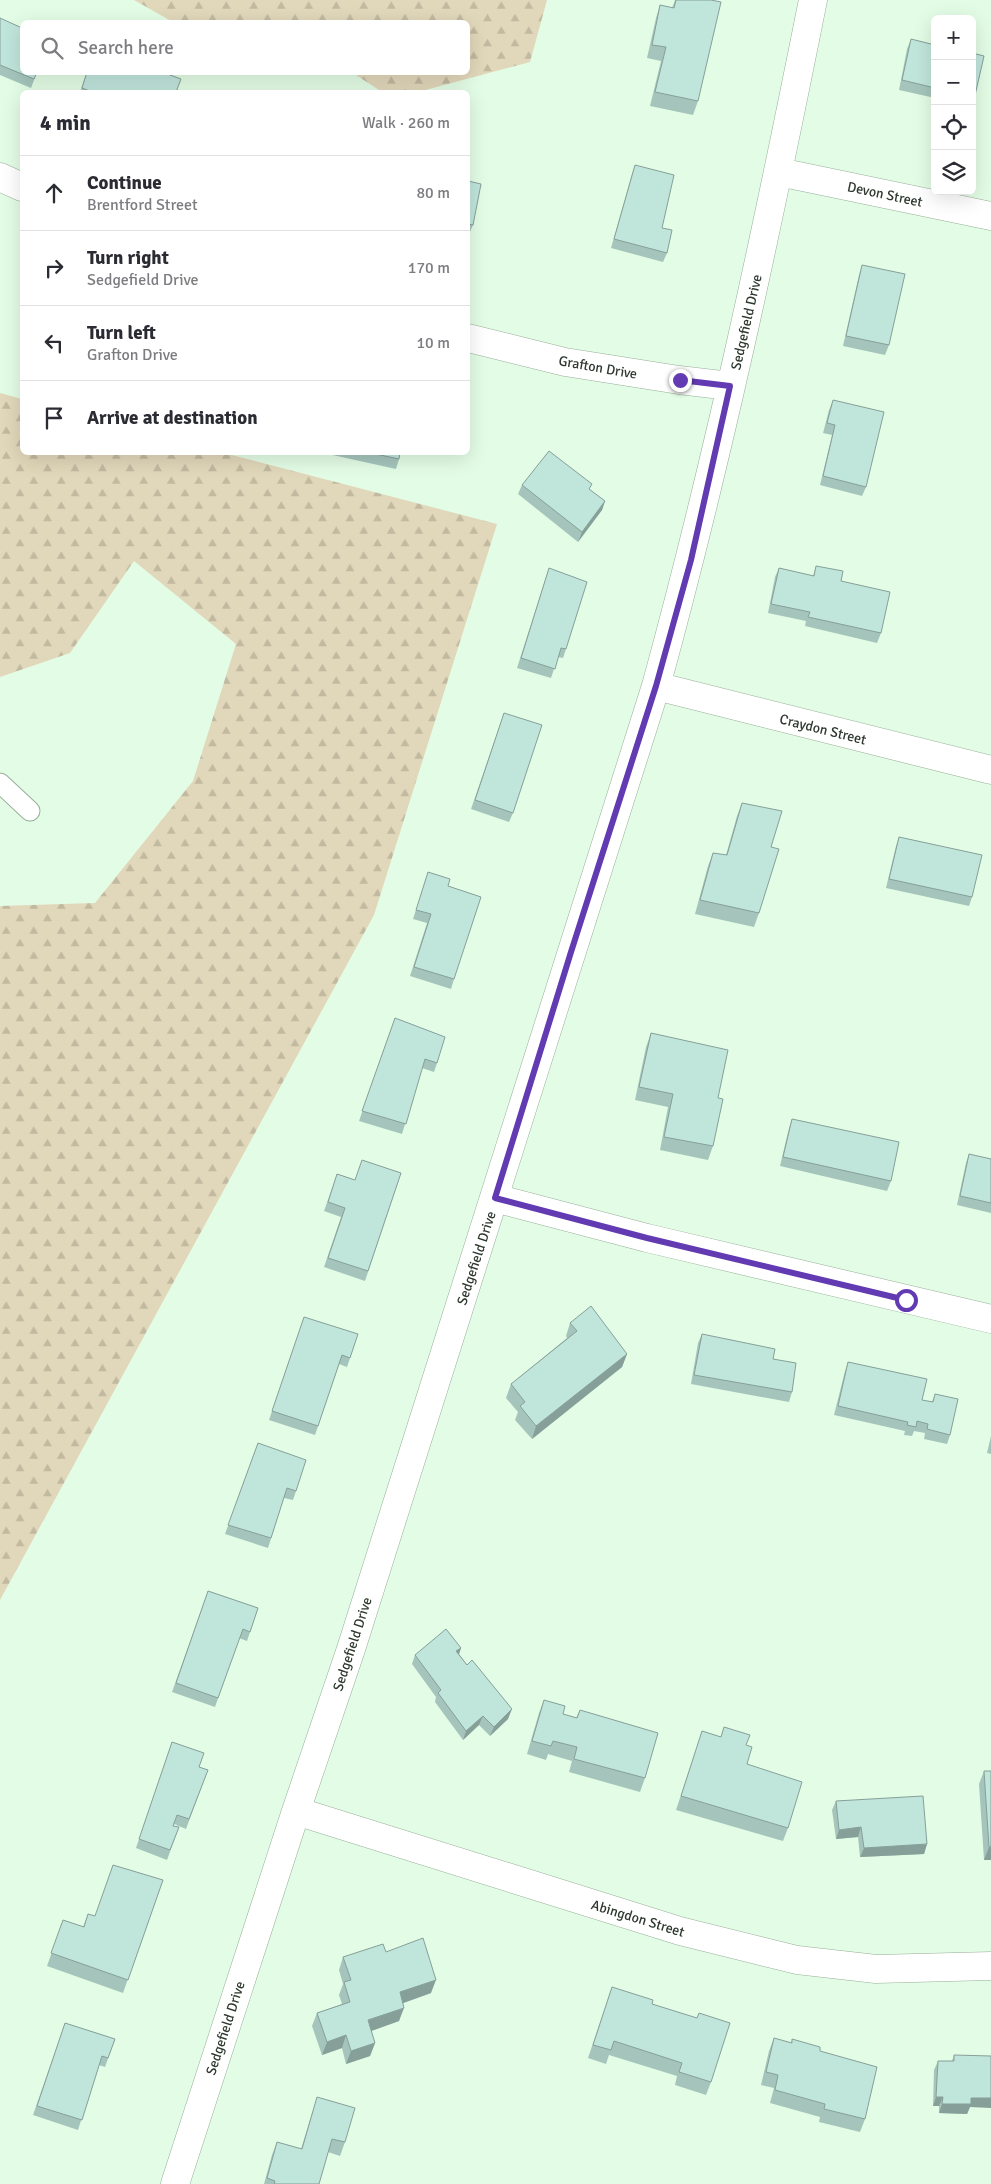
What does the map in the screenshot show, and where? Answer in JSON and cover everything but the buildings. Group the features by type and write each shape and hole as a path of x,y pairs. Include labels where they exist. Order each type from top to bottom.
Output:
{"street":[{"name":"Sedgefield Drive","path":"175,2184 296,1811 351,1650 656,686 691,560 779,172 813,0"},
{"name":"Devon Street","path":"779,172 991,216"},
{"path":"0,177 20,186"},
{"name":"Grafton Drive","path":"470,338 565,362 730,386"},
{"name":"Craydon Street","path":"656,686 991,770"},
{"path":"495,1198 647,1238 991,1319"},
{"name":"Abingdon Street","path":"296,1811 680,1932 797,1960 876,1969 991,1966"}],"lane":[{"path":"0,783 30,811"}],"green space":[{"path":"134,0 547,0 530,62 425,90 379,90 356,75 470,75 470,20 169,20"},
{"path":"0,393 20,398 20,455 232,455 497,524 374,915 0,1600 0,906 95,903 193,781 236,644 134,561 70,653 0,677"}],"route":[{"path":"680,380 730,386 691,560 656,686 495,1198 647,1238 906,1300"}]}
